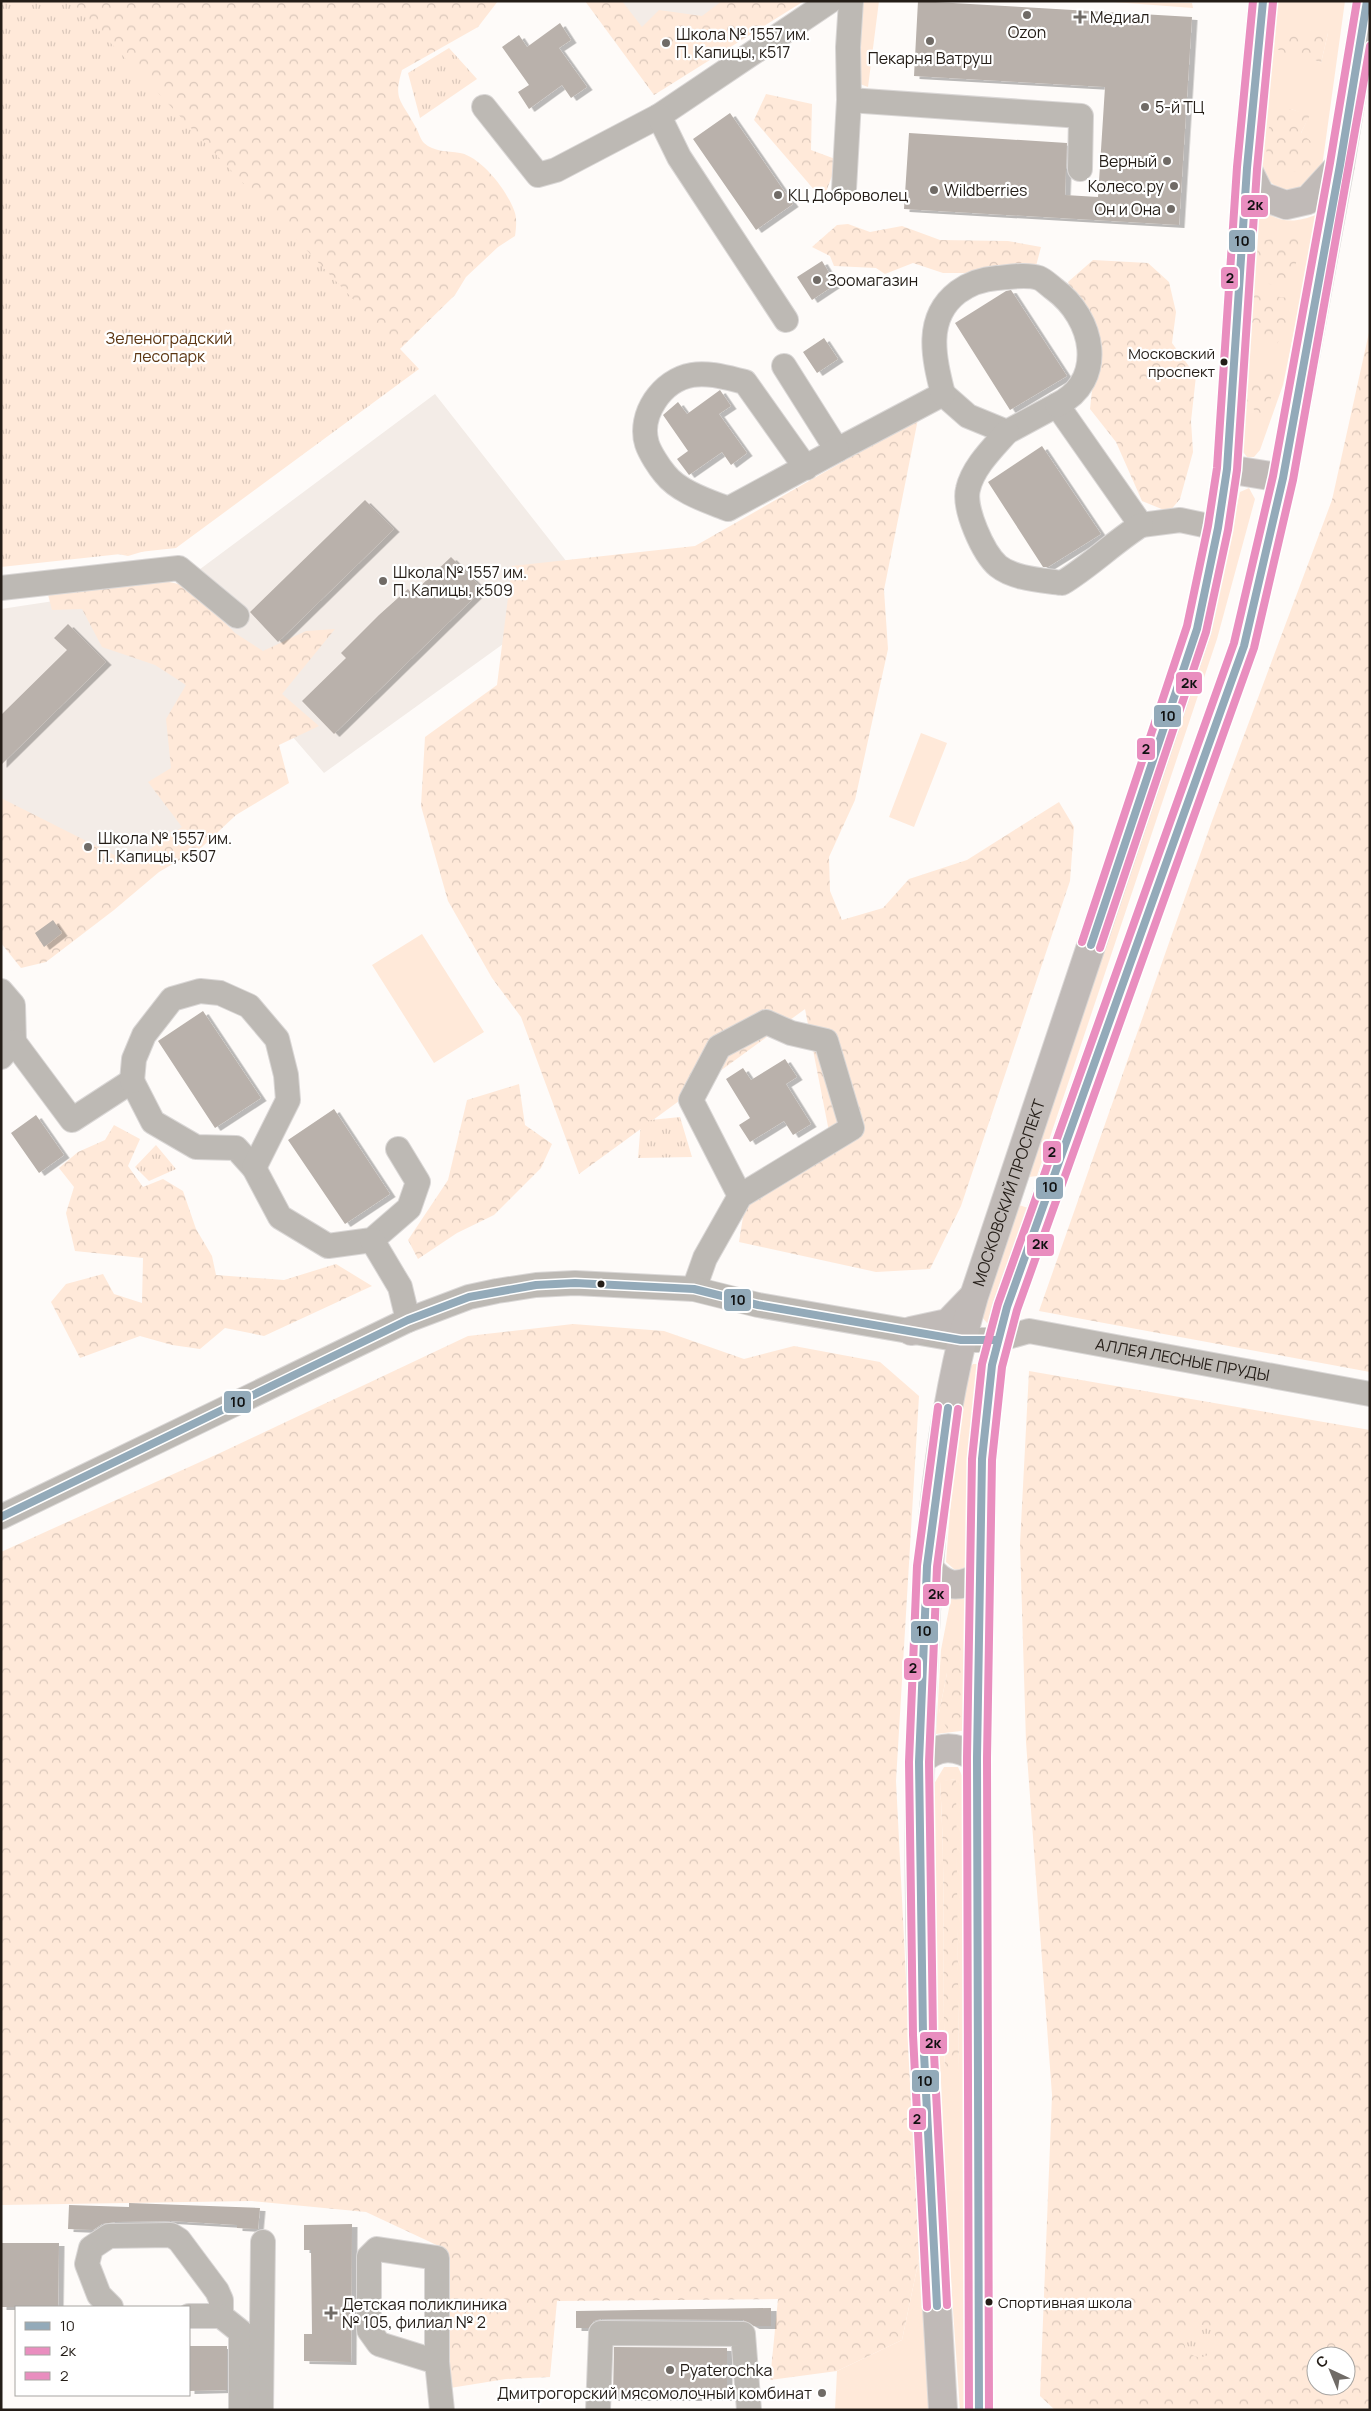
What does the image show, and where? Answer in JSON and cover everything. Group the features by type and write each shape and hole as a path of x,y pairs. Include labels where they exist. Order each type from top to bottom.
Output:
{"main road":[{"name":"МОСКОВСКИЙ ПРОСПЕКТ","path":"943,2410 923,2034 919,1762 928,1566 952,1385 961,1340 974,1296 1197,629 1218,528 1226,469 1247,168 1263,1"},
{"path":"979,2410 977,1758 982,1459 992,1365 997,1340 1046,1198 1244,646 1283,478 1367,13"},
{"path":"1247,168 1261,196 1286,205 1308,200 1340,166"},
{"path":"1226,469 1283,478"},
{"path":"1010,1185 1046,1198"},
{"path":"911,1331 948,1323 974,1296"},
{"path":"928,1566 936,1576 951,1585 966,1585 980,1576"},
{"path":"919,1762 930,1752 950,1747 965,1751 977,1758"}],"street":[{"path":"484,107 538,175 556,170 659,116 830,1"},
{"path":"844,189 849,100 848,47 851,1"},
{"path":"849,100 1081,116 1080,169"},
{"path":"659,116 679,156 786,320"},
{"path":"1007,432 968,416 944,394 936,365 934,344 937,316 951,298 968,285 992,278 1039,278 1059,293 1076,310 1088,333 1090,354 1080,387 1071,398 1007,432 982,460 967,489 971,518 984,546 998,566 1022,575 1062,583 1085,569 1122,537 1141,525 1180,520 1218,528"},
{"path":"784,366 820,461"},
{"path":"820,461 745,382 712,375 692,375 673,382 652,405 645,421 647,444 665,474 696,496 728,509 820,461 944,394"},
{"path":"1057,405 1141,525"},
{"path":"1,588 179,568 236,616"},
{"path":"1,991 13,1005 8,1049 72,1120 132,1081"},
{"path":"254,1168 288,1100 286,1075 277,1039 249,1006 220,993 200,991 172,999 144,1035 134,1059 132,1081 153,1122 196,1148 236,1148 254,1168 280,1217 328,1246 372,1240 409,1208 418,1182 398,1149"},
{"path":"694,1289 705,1258 740,1196 852,1128 826,1041 790,1033 766,1022 719,1047 691,1100 740,1196"},
{"path":"372,1240 400,1287 408,1320"},
{"name":"АЛЛЕЯ ЛЕСНЫЕ ПРУДЫ","path":"1,1517 408,1320 469,1297 536,1285 575,1283 694,1289 758,1305 961,1340 997,1340 1030,1331 1370,1394"},
{"path":"911,1331 942,1351 952,1385"},
{"path":"110,2306 99,2294 88,2264 91,2248 109,2236 171,2235 179,2240 218,2291 221,2300 221,2316"},
{"path":"261,2410 263,2242"},
{"path":"437,2362 378,2344 369,2330 369,2257 377,2249 437,2258 437,2362 442,2410"},
{"path":"190,2316 221,2316 241,2332 241,2410"},
{"path":"598,2410 601,2333 743,2334 749,2410"}],"shaded area":[{"name":"Школа № 1557 им. П. Капицы, к517","path":"594,1 770,1 650,85"},
{"name":"Школа № 1557 им. П. Капицы, к509","path":"435,394 585,585 324,773 168,593"},
{"name":"Школа № 1557 им. П. Капицы, к507","path":"133,589 283,762 27,962 1,932 1,609"}],"green space":[{"path":"1,1 498,1 478,27 402,70 398,94 402,105 424,143 436,150 468,156 477,161 494,177 507,196 515,213 515,236 498,247 466,277 455,295 401,348 148,550 128,556 87,548"},
{"name":"Зеленоградский лесопарк","path":"1,1 71,1 419,369 176,548 1,567"},
{"name":"Школа № 1557 им. П. Капицы, к517","path":"585,1 622,1 642,27 659,10 702,16 722,1 804,1 654,95"},
{"path":"864,1 879,1 868,87 860,84 861,6"},
{"path":"1100,1 1192,3 1193,8"},
{"path":"1275,1 1345,1 1322,167 1303,185 1286,190 1271,182 1255,162","holes":["1308,33 1328,33 1321,63 1308,56","1291,109 1309,116 1301,133"]},
{"path":"1279,31 1328,33 1321,63 1277,49"},
{"path":"449,48 477,79 420,118 408,73"},
{"path":"766,94 812,104 811,150 838,160 823,200 754,120"},
{"path":"1291,109 1310,115 1301,133 1314,144 1313,177 1280,167 1266,159 1267,136 1273,110"},
{"path":"1255,205 1270,215 1285,220 1300,220 1318,214 1283,385 1260,450 1254,457 1247,457 1240,448"},
{"path":"848,224 870,232 902,226 940,240 1008,241 1041,247 1036,266 1005,265 987,273 943,273 913,263 885,274 876,268 834,266 830,256 812,247 837,225"},
{"path":"1290,236 1304,244 1286,287 1269,284 1255,269 1259,241"},
{"path":"1093,260 1148,263 1169,282 1176,312 1172,343 1196,376 1191,421 1193,452 1180,499 1169,512 1142,501 1116,442 1090,409 1093,381 1080,317 1068,282"},
{"path":"1255,294 1289,298 1287,328 1276,345 1256,339 1249,309"},
{"path":"1370,328 1370,1372 1039,1311 1212,821 1332,500"},
{"path":"1278,372 1275,392 1261,414 1247,405 1251,374"},
{"path":"918,419 884,590 888,649 855,800 829,857 830,891 842,920 883,908 909,879 967,860 1059,802 1074,827 1070,881 961,1206 930,1269 876,1272 739,1242 746,1198 833,1152 805,1009 579,1174 521,1017 492,978 448,901 421,806 425,737 497,685 512,566 695,546"},
{"path":"1249,488 1255,499 1217,639 1037,1176 1029,1177 1027,1173 1205,636 1240,492"},
{"path":"155,579 188,586 235,633 263,651 306,631 335,629 282,694 319,726 279,745 289,783 236,815 202,847 159,872 114,910 46,962 21,968 1,943 1,798 130,863 182,827 148,782 171,768 166,719 186,685 155,665 102,647 82,609 52,610 47,591"},
{"path":"921,733 947,743 914,827 889,817"},
{"path":"422,934 484,1032 434,1063 372,965"},
{"path":"519,1084 525,1125 552,1144 541,1168 494,1215 457,1233 418,1259 408,1240 448,1180 467,1100"},
{"path":"680,1117 692,1157 638,1158 641,1121"},
{"path":"114,1125 140,1139 128,1166 143,1187 163,1179 183,1191 196,1229 212,1256 216,1275 284,1280 336,1264 372,1286 264,1336 225,1328 200,1349 172,1345 140,1336 80,1358 51,1302 66,1284 103,1274 114,1294 142,1303 143,1258 75,1251 66,1213 74,1187 59,1168 78,1152 105,1140"},
{"path":"156,1145 176,1169 149,1181 135,1167"},
{"path":"1016,1204 1028,1208 991,1322 987,1323 981,1316"},
{"path":"573,1324 664,1331 744,1359 794,1346 880,1362 919,1396 896,1781 920,2254 902,2340 837,2371 770,2380 778,2299 557,2301 550,2377 506,2379 450,2388 443,2248 366,2212 252,2201 1,2205 1,1552 220,1453 468,1336"},
{"path":"973,1364 980,1364 971,1563 963,1571 954,1569 946,1562 954,1461 967,1370"},
{"path":"1029,1371 1370,1430 1370,2410 1055,2410 1040,2396 1052,2095 1026,1742 1020,1544"},
{"path":"951,1598 971,1599 969,1730 936,1734 941,1650","holes":["969,1665 964,1686 967,1715 939,1713 947,1673"]},
{"path":"961,1637 969,1665 964,1686 967,1716 962,1716 947,1729 939,1713 947,1673 941,1656 946,1644"},
{"path":"944,1767 958,1767 965,1782 963,2097 966,2410 960,2410 939,2109 934,1784","holes":["955,1779 959,2071 945,2070 943,1854 940,1782"]},
{"path":"956,1779 959,2071 945,2071 943,1854 940,1781"},
{"path":"920,2254 930,2410 835,2410 837,2371 902,2340"},
{"path":"1200,2325 1206,2326 1211,2330 1215,2335 1215,2347 1211,2352 1206,2356 1200,2357 1194,2356 1189,2352 1185,2347 1184,2341 1185,2335 1189,2330 1194,2326"}],"building":[{"path":"918,1 1192,17 1179,225 904,209 909,133 1067,143 1065,195 1098,197 1105,87 914,76"},
{"path":"560,23 571,40 559,48 587,87 571,98 562,85 529,109 518,92 529,85 502,47 519,35 527,47"},
{"path":"730,113 793,204 756,230 693,139"},
{"name":"Зоомагазин","path":"822,261 836,284 812,300 797,277"},
{"path":"1011,290 1067,376 1010,410 955,323 1006,291"},
{"path":"824,338 838,359 817,373 803,352"},
{"path":"720,390 731,406 719,414 747,453 731,465 722,452 689,475 677,459 688,451 663,415 678,402 687,414"},
{"path":"1042,446 1101,534 1048,567 1043,567 988,482"},
{"path":"365,500 394,529 278,642 250,612"},
{"path":"451,557 483,589 334,734 302,701 346,658 341,653 379,615 408,589 412,594"},
{"path":"68,624 106,662 1,765 1,715 67,650 54,638"},
{"path":"53,920 62,933 44,947 35,933"},
{"path":"203,1011 261,1098 215,1128 158,1041"},
{"path":"785,1059 797,1077 786,1084 811,1124 793,1135 784,1121 750,1142 739,1125 750,1118 726,1079 743,1068 751,1080"},
{"path":"334,1109 390,1194 345,1224 288,1140"},
{"path":"36,1115 64,1155 39,1173 11,1133"},
{"path":"129,2203 260,2208 258,2229 237,2228 237,2225 171,2221 115,2222 102,2224 93,2230 68,2229 69,2205 129,2207"},
{"name":"Детская поликлиника № 105, филиал № 2","path":"352,2224 351,2362 304,2361 304,2334 312,2334 311,2250 304,2250 304,2225"},
{"path":"1,2243 59,2243 58,2306 1,2307"},
{"path":"771,2308 771,2326 754,2326 743,2320 601,2319 594,2321 589,2328 576,2328 576,2311"},
{"path":"190,2346 227,2346 227,2390 190,2391"},
{"name":"Pyaterochka","path":"614,2347 727,2348 727,2398 613,2398"}],"transit line":[{"name":"2","path":"1082,942 1187,626 1208,526 1217,468 1237,167 1253,1"},
{"name":"10","path":"1091,945 1197,629 1218,528 1227,469 1247,168 1263,1"},
{"name":"2","path":"969,2410 967,1758 972,1459 982,1364 998,1304 1234,643 1273,476 1330,163 1357,1"},
{"name":"10","path":"979,2410 977,1758 982,1459 992,1365 1007,1307 1244,646 1283,478 1340,165 1367,1"},
{"name":"2к","path":"1100,948 1206,632 1228,530 1237,470 1257,169 1273,2"},
{"name":"2к","path":"989,2410 987,1758 992,1460 1002,1367 1017,1310 1254,648 1293,480 1370,46"},
{"name":"10","path":"1,1517 408,1320 469,1297 536,1285 575,1283 694,1289 758,1305 961,1340 997,1340"},
{"name":"2","path":"927,2307 913,2035 909,1762 917,1566 938,1407"},
{"name":"10","path":"937,2306 923,2034 919,1762 927,1566 948,1408"},
{"name":"2к","path":"947,2305 933,2034 929,1762 937,1567 958,1409"}],"place":[{"name":"Ozon","path":"1027,15"},
{"name":"Медиал","path":"1080,17"},
{"name":"Пекарня Ватруш","path":"930,41"},
{"name":"Школа № 1557 им. П. Капицы, к517","path":"666,43"},
{"name":"5-й ТЦ","path":"1145,107"},
{"name":"Верный","path":"1167,161"},
{"name":"Колесо.ру","path":"1174,186"},
{"name":"Wildberries","path":"934,190"},
{"name":"КЦ Доброволец","path":"778,195"},
{"name":"Он и Она","path":"1171,209"},
{"name":"Зоомагазин","path":"817,280"},
{"name":"Московский проспект","path":"1224,362"},
{"name":"Школа № 1557 им. П. Капицы, к509","path":"383,581"},
{"name":"Школа № 1557 им. П. Капицы, к507","path":"88,847"},
{"name":"Спортивная школа","path":"989,2302"},
{"name":"Детская поликлиника № 105, филиал № 2","path":"331,2313"},
{"name":"Pyaterochka","path":"670,2370"},
{"name":"Дмитрогорский мясомолочный комбинат","path":"822,2393"}]}
